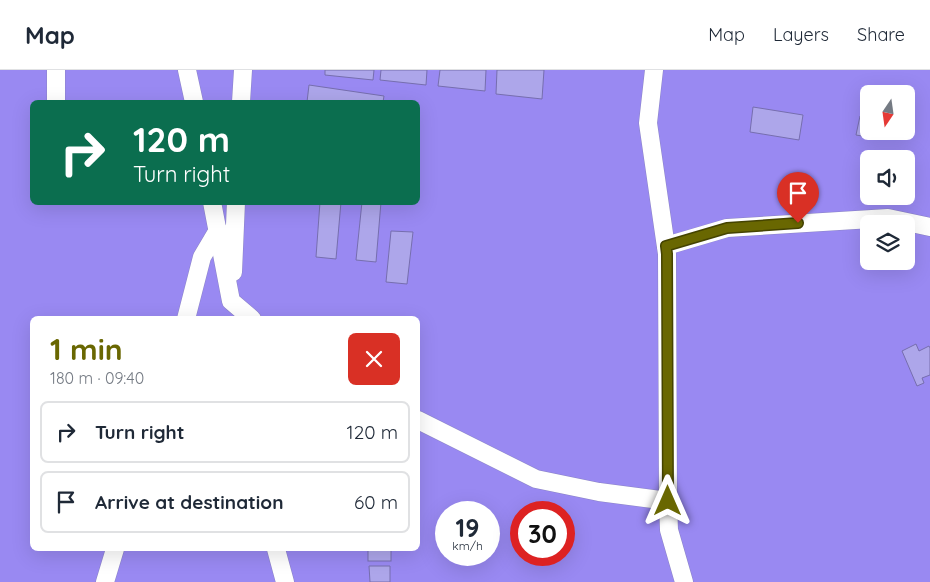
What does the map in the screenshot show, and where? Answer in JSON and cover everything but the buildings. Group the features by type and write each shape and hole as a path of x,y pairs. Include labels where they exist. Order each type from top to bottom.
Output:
{"street":[{"path":"56,70 56,100"},
{"path":"187,70 194,100"},
{"path":"241,100 243,70"},
{"path":"654,70 648,123 667,254 669,530 684,582"},
{"path":"213,205 232,310"},
{"path":"232,310 236,205"},
{"path":"666,246 727,228 888,218 930,227"},
{"path":"187,316 202,257 218,230"},
{"path":"232,310 245,316"},
{"path":"420,421 536,479 599,492 668,501"},
{"path":"105,582 114,551"},
{"path":"277,551 285,582"}],"shaded area":[{"path":"0,70 930,70 930,582 0,582"}],"route":[{"path":"668,501 666,246 727,228 798,223"}]}
